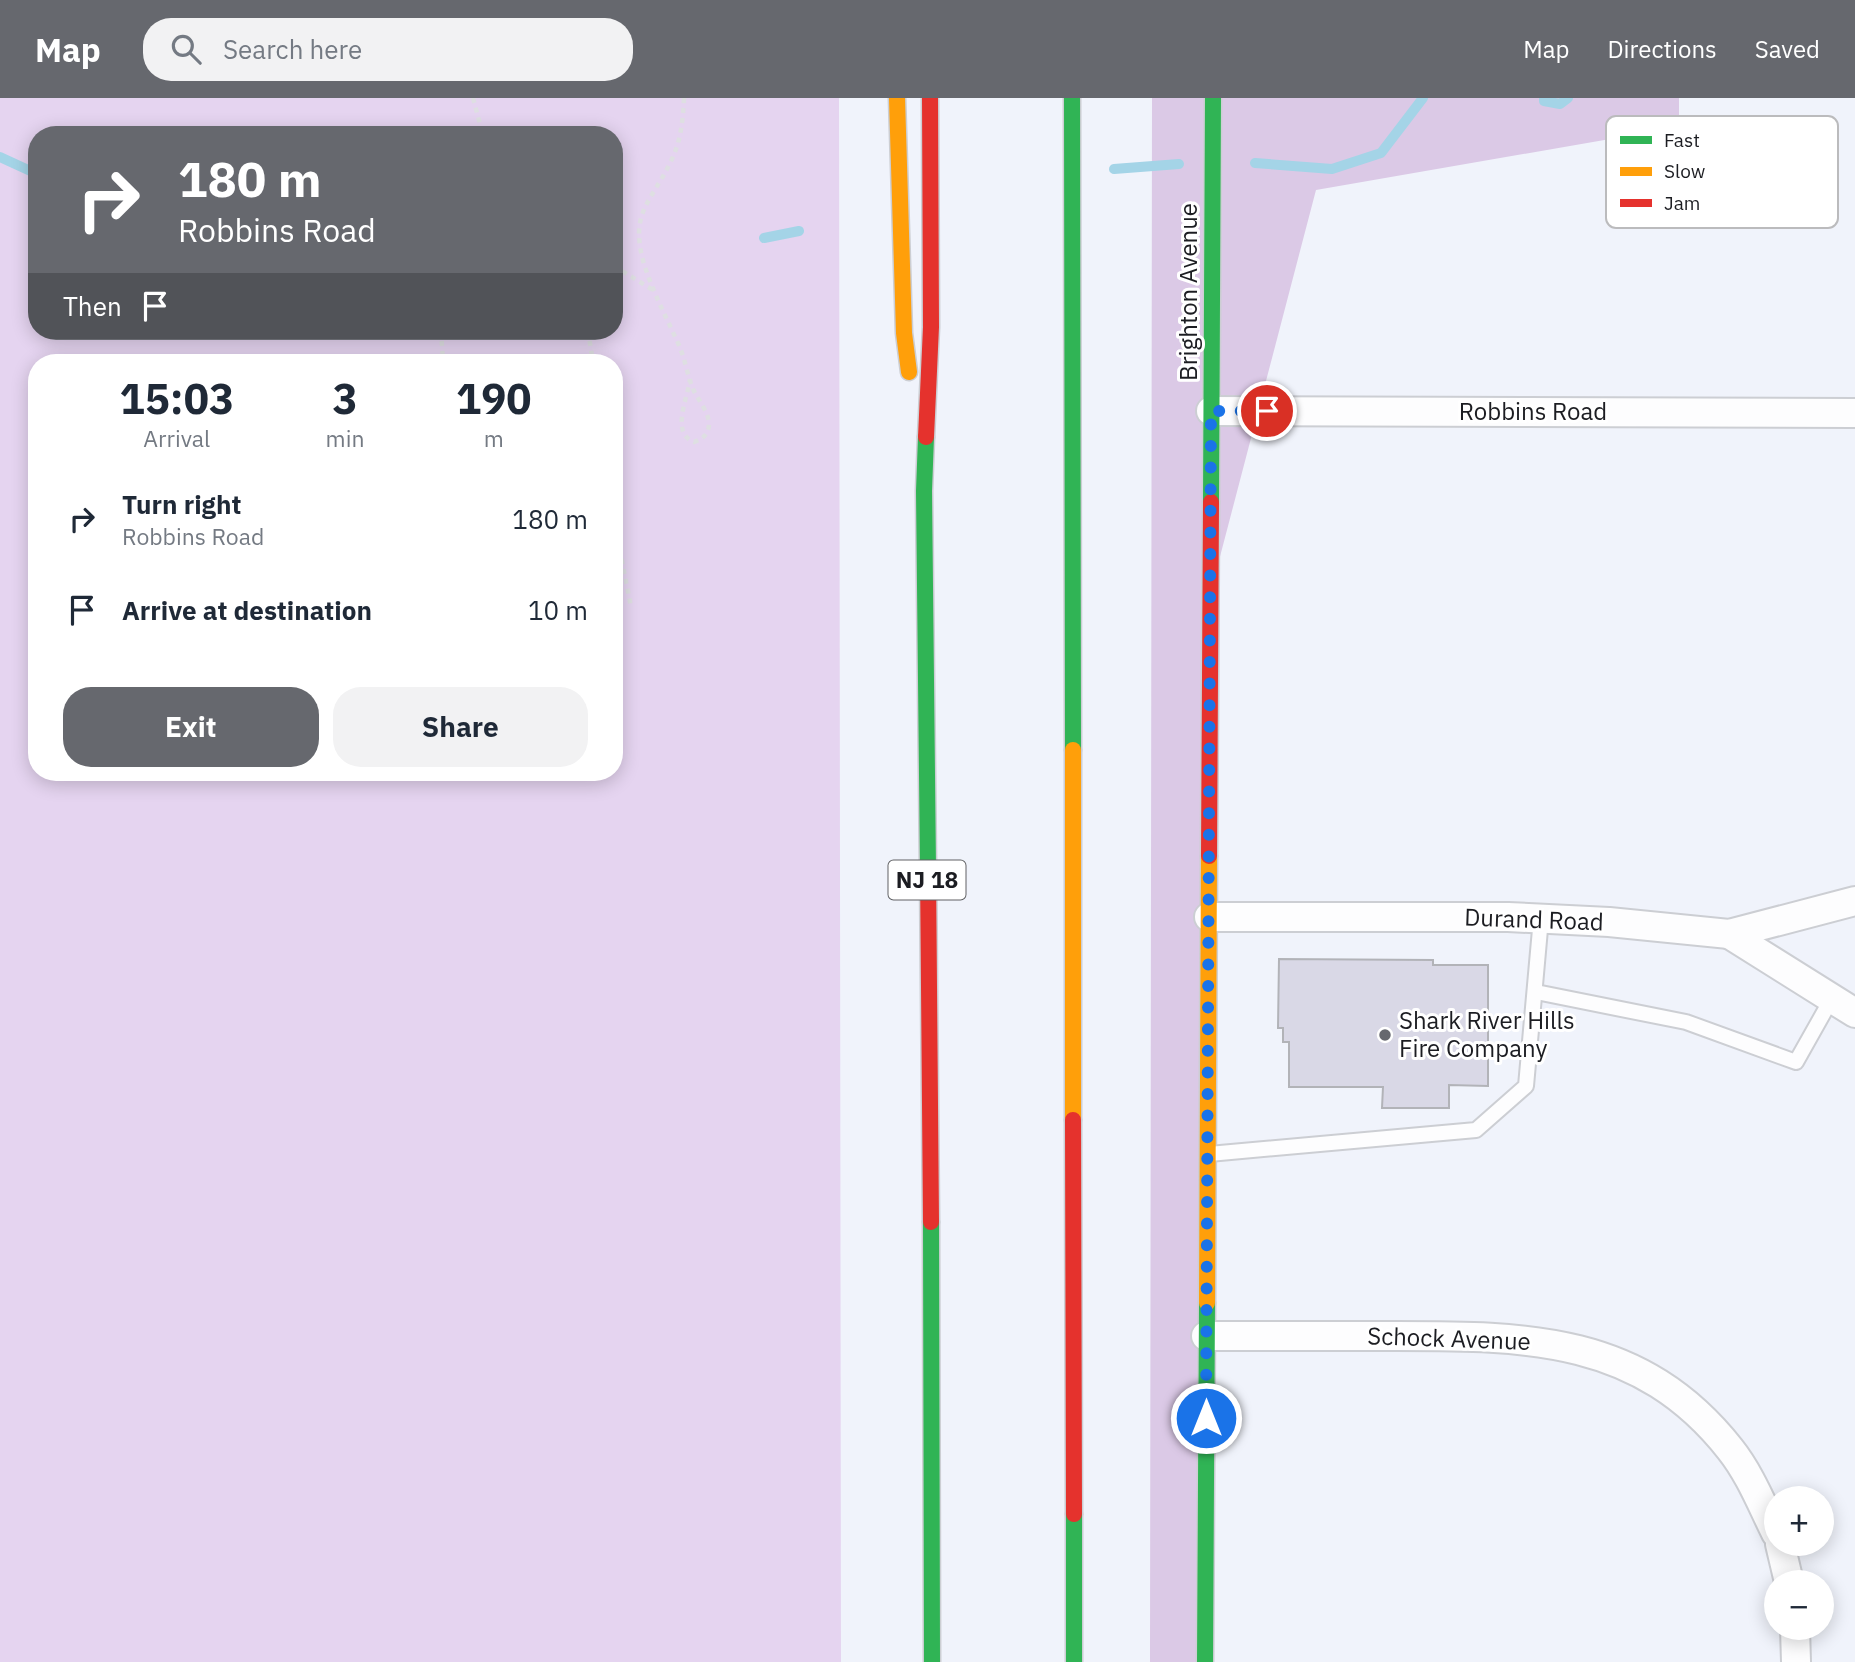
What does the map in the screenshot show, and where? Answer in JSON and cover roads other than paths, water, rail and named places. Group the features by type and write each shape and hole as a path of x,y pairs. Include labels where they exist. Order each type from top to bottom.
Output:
{"main road":[{"path":"897,98 904,333 924,491"},
{"name":"NJ 18","path":"930,98 931,327 924,491 932,1303 932,1662"},
{"path":"1072,98 1074,1662"},
{"name":"Brighton Avenue","path":"1205,1662 1213,98"}],"street":[{"name":"Robbins Road","path":"1211,411 1855,413"},
{"name":"Durand Road","path":"1209,917 1541,918 1729,933 1855,901"},
{"path":"1729,933 1843,1005"},
{"name":"Schock Avenue","path":"1206,1336 1485,1336 1550,1343 1594,1353 1617,1361 1656,1381 1691,1408 1742,1466 1764,1509"},
{"path":"1795,1640 1796,1662"}],"lane":[{"path":"1207,1154 1476,1130 1525,1086 1541,918"},
{"path":"1536,992 1686,1022 1796,1062 1843,1005"}],"waterway":[{"path":"1255,163 1332,169 1381,153 1423,98"},
{"path":"1544,98 1544,101 1560,104 1568,98"},
{"path":"0,157 28,170"},
{"path":"1114,169 1179,164"},
{"path":"764,238 799,231"}],"place":[{"name":"Shark River Hills Fire Company","path":"1385,1035"}]}
